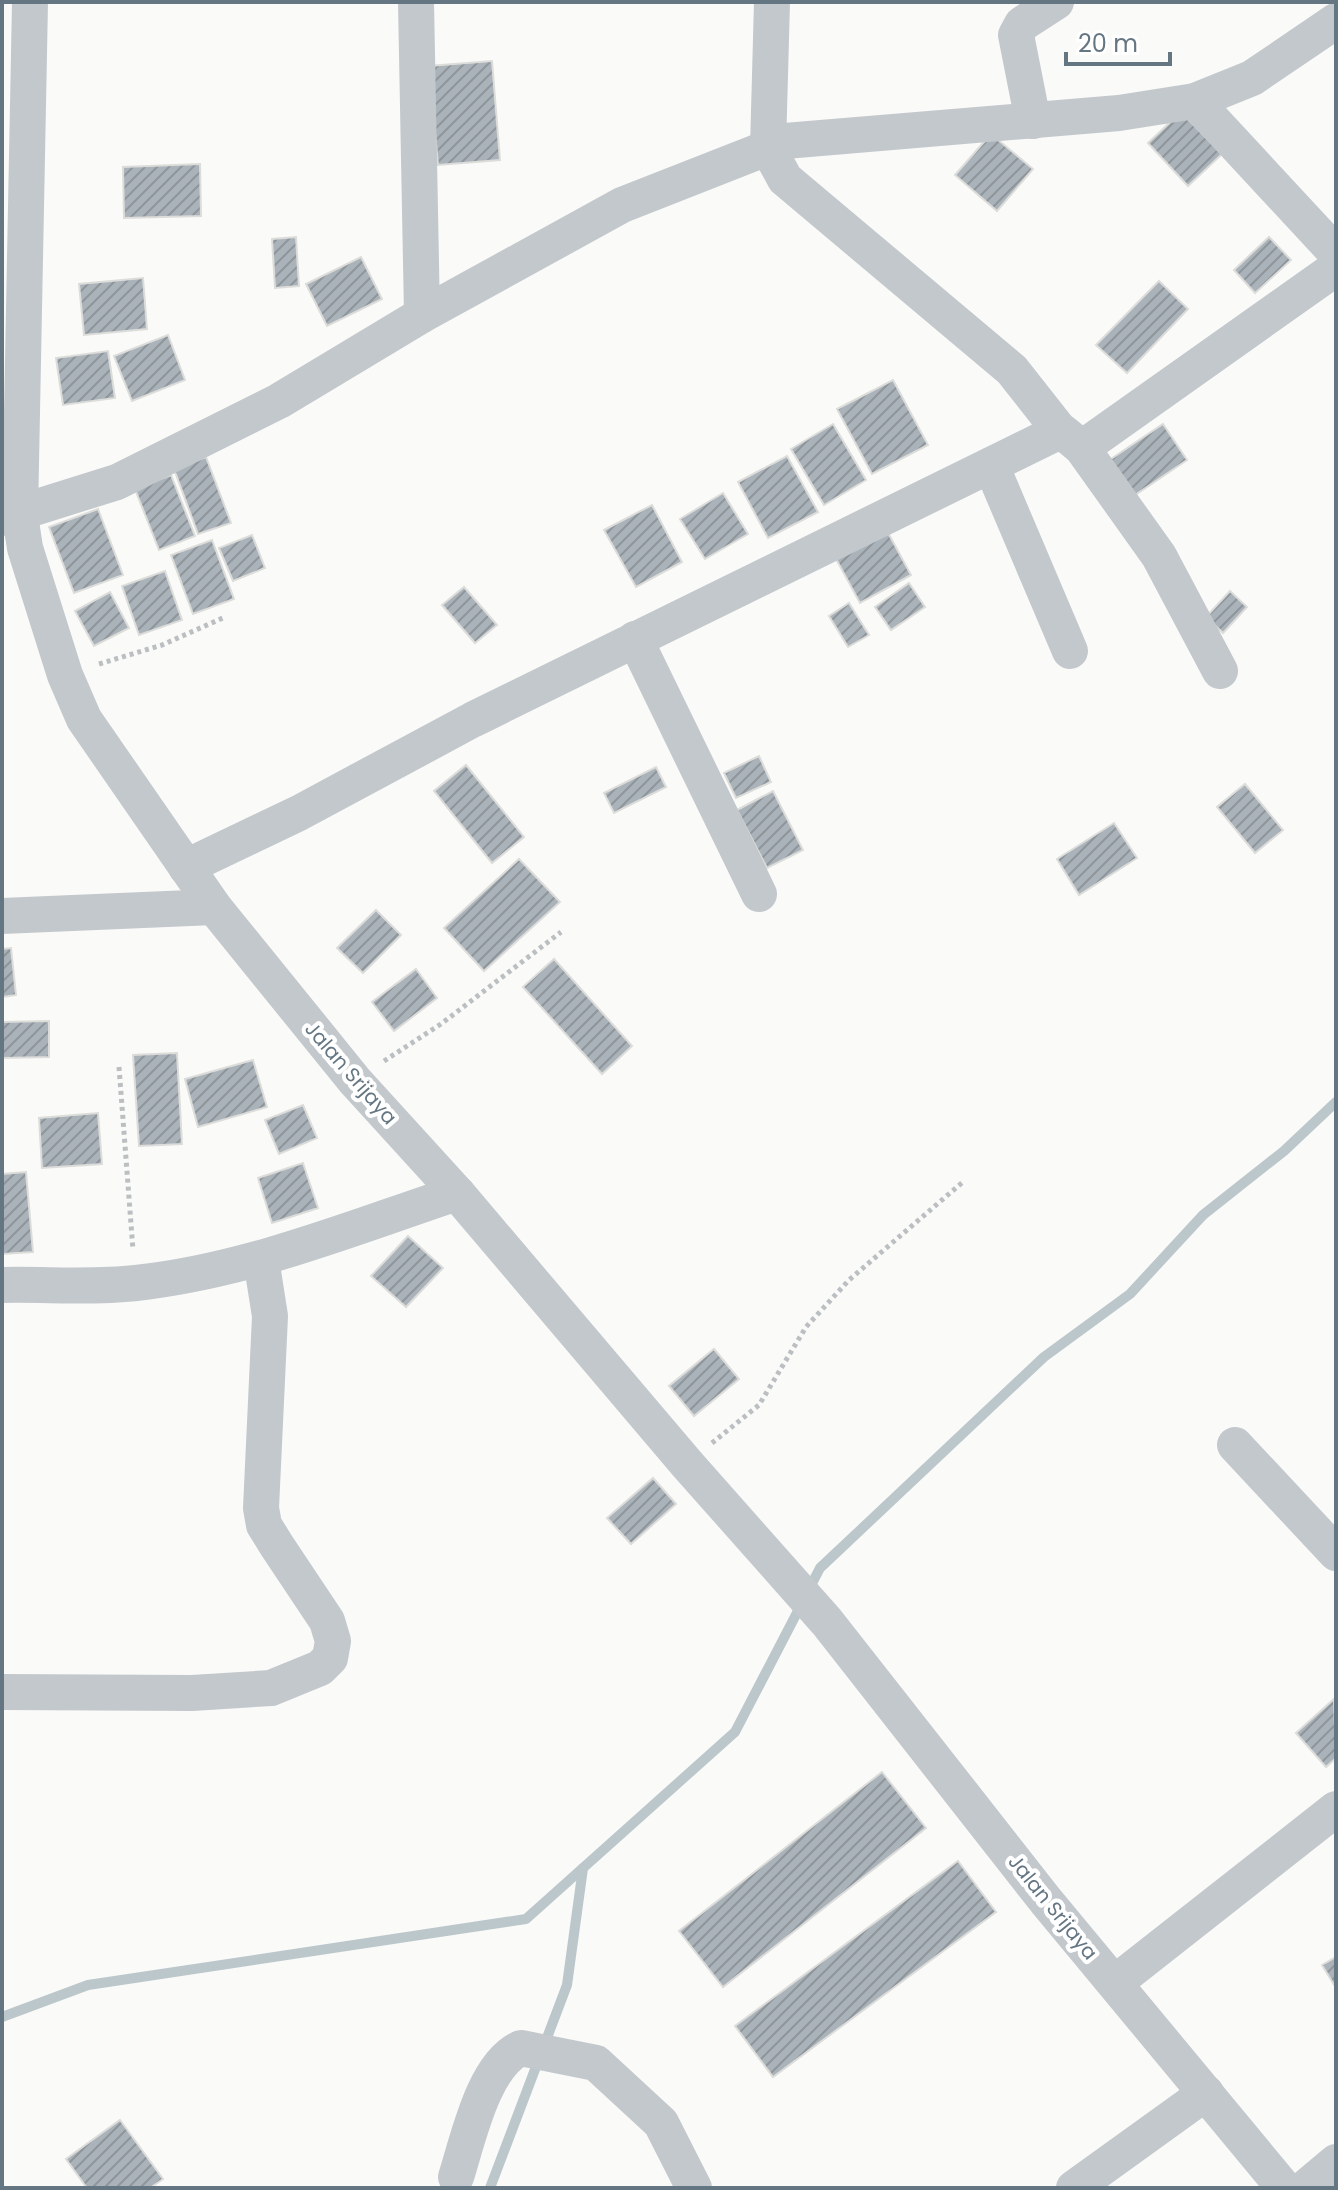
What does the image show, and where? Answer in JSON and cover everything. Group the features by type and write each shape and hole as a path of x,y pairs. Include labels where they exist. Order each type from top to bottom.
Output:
{"street":[{"name":"Jalan Srijaya","path":"30,2 16,170 11,516 25,548 65,675 84,719 214,907 355,1081 457,1193 687,1464 827,1622 1046,1901 1281,2185"},
{"path":"416,2 422,315"},
{"path":"772,2 768,148 785,179 1012,370 1071,439 1159,556 1220,671"},
{"path":"1033,121 1016,35 1022,24 1056,2"},
{"path":"11,516 131,475 279,401 422,315 622,205 785,141 1033,121 1195,101 1252,78 1331,33"},
{"path":"1195,101 1336,253"},
{"path":"186,867 299,813 472,720 991,465 1071,439 1336,268"},
{"path":"991,465 1070,651"},
{"path":"635,639 759,894"},
{"path":"2,916 214,907"},
{"path":"2,1285 134,1283 261,1259 457,1193"},
{"path":"2,1692 192,1693 271,1688 320,1668 330,1658 333,1641 327,1621 264,1525 261,1508 270,1316 261,1259"},
{"path":"1235,1445 1336,1553"},
{"path":"1116,1982 1336,1809"},
{"path":"456,2177 484,2092 505,2058 521,2048 596,2063 661,2123 694,2188"},
{"path":"1074,2188 1206,2093"},
{"path":"1281,2185 1336,2162"}],"path":[{"path":"65,675 162,645 225,617"},
{"path":"355,1081 441,1024 561,932"},
{"path":"119,1067 134,1283"},
{"path":"687,1464 759,1405 806,1327 849,1280 964,1181"}],"building":[{"path":"492,61 500,160 438,165 429,66"},
{"path":"1181,112 1222,154 1188,186 1148,143"},
{"path":"991,134 1033,169 997,211 955,175"},
{"path":"200,164 201,216 124,218 123,167"},
{"path":"296,237 299,286 275,288 272,239"},
{"path":"1269,237 1291,260 1255,293 1234,270"},
{"path":"361,257 382,299 327,326 306,284"},
{"path":"143,278 147,329 84,335 79,284"},
{"path":"1159,281 1188,309 1127,373 1096,345"},
{"path":"168,335 185,380 132,401 114,356"},
{"path":"108,351 115,398 63,405 56,358"},
{"path":"893,380 928,445 872,474 837,409"},
{"path":"833,424 866,480 824,505 791,449"},
{"path":"1163,424 1187,460 1132,497 1108,461"},
{"path":"787,456 818,512 768,538 738,482"},
{"path":"206,457 231,523 198,534 174,469"},
{"path":"171,475 195,536 159,550 135,489"},
{"path":"723,493 748,534 705,559 680,519"},
{"path":"652,505 682,562 636,587 604,530"},
{"path":"98,509 123,575 74,593 49,527"},
{"path":"886,529 911,575 860,603 835,557"},
{"path":"252,535 265,568 233,581 219,548"},
{"path":"212,540 234,599 193,614 171,555"},
{"path":"165,571 182,620 139,635 122,586"},
{"path":"909,583 925,607 891,630 875,607"},
{"path":"464,587 497,625 475,643 442,605"},
{"path":"1230,591 1247,607 1223,633 1206,617"},
{"path":"110,592 129,628 94,646 75,611"},
{"path":"849,603 869,635 848,647 829,616"},
{"path":"759,756 771,782 736,798 724,773"},
{"path":"466,765 524,837 492,863 434,791"},
{"path":"656,767 666,787 614,813 604,793"},
{"path":"1245,784 1283,830 1255,853 1217,807"},
{"path":"773,791 803,850 767,868 737,810"},
{"path":"1114,823 1137,858 1079,895 1057,859"},
{"path":"519,859 560,902 484,971 444,928"},
{"path":"376,910 401,935 363,973 337,948"},
{"path":"11,948 16,995 2,997 2,949"},
{"path":"554,959 632,1046 602,1074 523,987"},
{"path":"416,969 437,998 394,1031 372,1002"},
{"path":"49,1021 49,1057 2,1058 2,1022"},
{"path":"177,1053 182,1144 139,1146 133,1055"},
{"path":"253,1060 267,1107 198,1127 185,1079"},
{"path":"303,1105 317,1138 279,1154 265,1120"},
{"path":"98,1113 102,1164 42,1168 39,1118"},
{"path":"303,1163 318,1208 272,1223 258,1178"},
{"path":"26,1172 33,1252 2,1254 2,1174"},
{"path":"408,1236 443,1268 406,1307 371,1276"},
{"path":"714,1349 739,1379 694,1416 669,1386"},
{"path":"653,1478 676,1504 631,1544 607,1518"},
{"path":"1334,1699 1336,1758 1326,1767 1296,1733"},
{"path":"882,1772 926,1828 723,1987 679,1931"},
{"path":"958,1861 996,1912 773,2077 735,2026"},
{"path":"1336,1957 1336,1988 1322,1965"},
{"path":"120,2120 163,2179 150,2188 87,2188 66,2159"}],"waterway":[{"path":"808,1591 820,1568 1044,1357 1130,1294 1203,1215 1284,1151 1336,1102"},
{"path":"2,2017 88,1985 526,1919 735,1732 801,1605"},
{"path":"490,2188 567,1985 583,1868"}]}
